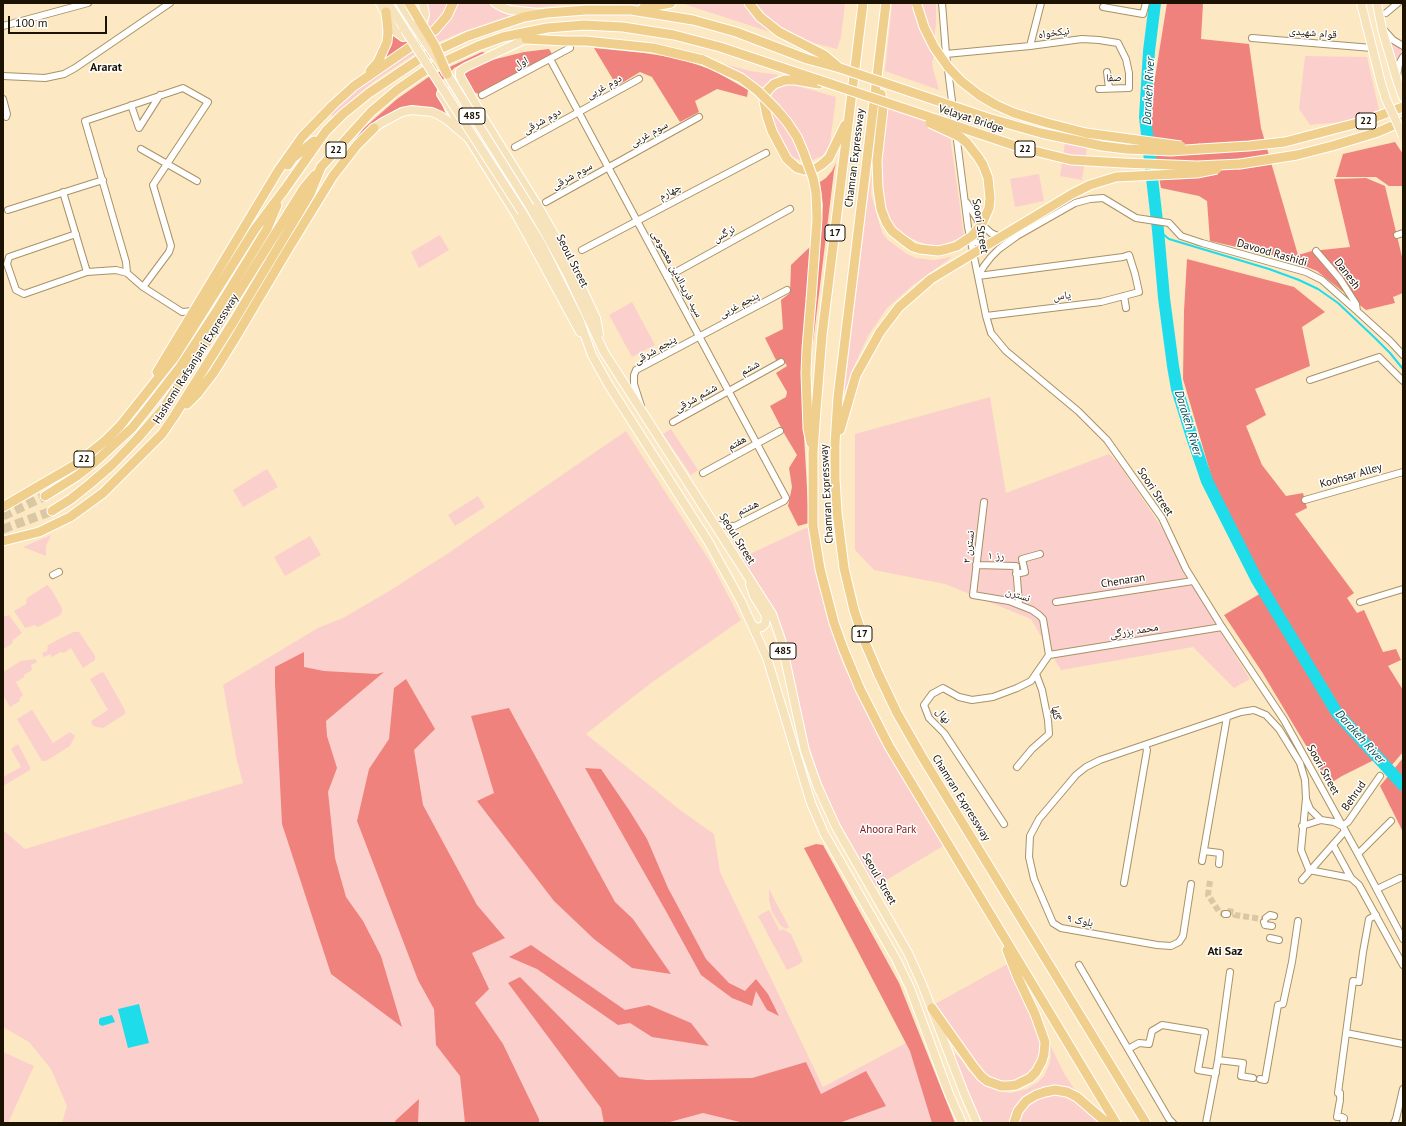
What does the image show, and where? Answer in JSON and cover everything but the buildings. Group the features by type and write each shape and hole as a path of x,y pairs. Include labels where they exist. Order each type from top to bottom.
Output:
{"highway":[{"path":"409,3 435,46 446,74"},
{"path":"354,86 435,30 447,16 453,3"},
{"path":"631,10 662,6 671,3"},
{"path":"749,3 760,17 779,32 824,55 840,68"},
{"name":"Chamran Expressway","path":"862,3 822,335 813,452 813,526 817,551 832,617 843,648 860,689 889,746 1116,1123"},
{"name":"Chamran Expressway","path":"886,3 846,320 838,397 835,444 837,512 844,568 854,610 864,640 897,713 921,755 1146,1123"},
{"path":"916,4 924,27 948,67 961,81 979,95 996,105 1014,113 1086,133 1200,149"},
{"path":"148,391 160,368 278,170 302,137 374,66 383,52 387,42 388,32 387,7"},
{"name":"Hashemi Rafsanjani Expressway","path":"3,507 75,465 106,440 120,426 174,358 255,229 326,131 343,114 369,93 422,58 468,36 524,17 547,13 586,10 631,10 693,20 736,32 807,59 840,68"},
{"name":"Hashemi Rafsanjani Expressway","path":"52,511 71,499 113,464 162,410 210,338 304,188 366,117 397,90 426,70 478,46 503,37 529,31 584,25 624,27 674,36 720,47 819,80"},
{"path":"478,46 526,39 570,26"},
{"path":"526,39 586,41 653,48 703,60 741,78 758,91 787,122 797,137 803,151 813,178 816,193 817,219 807,348 808,430 813,452"},
{"name":"Velayat Bridge","path":"840,68 988,118 1041,133 1102,146 1126,149 1171,151 1200,149"},
{"path":"878,73 883,108 877,162 878,188 881,209 886,222 892,231 913,247 938,251 956,246 972,236 982,224 989,208 990,187 988,178 978,157 960,137 899,107"},
{"path":"843,88 795,80 779,82 774,84 767,91 764,101 766,111 772,131 787,159 797,168 804,170 813,170 829,158 849,115"},
{"name":"Velayat Bridge","path":"819,80 1022,148 1071,160 1123,164 1197,166 1240,164"},
{"name":"22","path":"1200,149 1286,142 1365,121 1403,107"},
{"name":"22","path":"1240,164 1297,155 1332,146 1378,132 1403,122"},
{"path":"173,418 198,393 214,372 286,250 333,176 357,145 374,128"},
{"path":"250,218 293,158 326,131"},
{"path":"835,444 856,376 880,332 898,307 931,279 1072,194 1090,185 1116,178 1197,173 1240,164"},
{"name":"Hashemi Rafsanjani Expressway","path":"3,541 39,532 60,523 98,497 162,434 234,321 310,194 321,167"},
{"name":"Hashemi Rafsanjani Expressway","path":"45,496 77,476 94,463 132,428 158,396 231,289 267,229 285,189"},
{"path":"932,1008 973,1066 981,1076 988,1081 1001,1086 1016,1085 1030,1078 1036,1072 1044,1054 1043,1036 1018,978 1000,929"},
{"path":"1014,1123 1018,1111 1026,1101 1045,1092 1055,1090 1067,1092 1077,1097 1107,1123"}],"main road":[{"path":"380,3 387,7 395,31 403,37 409,36 418,31 424,21 425,14 423,3"},
{"name":"Seoul Street","path":"400,3 530,207 564,269 604,352 772,614 781,640 805,750 817,785 836,826 908,953 932,1008 977,1123"},
{"path":"495,3 510,10 547,13"},
{"path":"1361,3 1386,99 1403,136"},
{"path":"1377,3 1382,29 1402,95"},
{"name":"Seoul Street","path":"387,7 406,30 522,212 541,244 579,319 592,355 608,384 712,548 741,601 766,654 811,804 824,833 896,958 910,988 962,1123"},
{"path":"526,39 475,62 460,71 460,76 484,119 538,206 567,257 596,318 604,352"},
{"path":"484,119 455,84 450,82 444,86 442,97 517,216 592,355"},
{"path":"374,128 402,112 432,112 447,120 469,139"},
{"path":"749,578 754,596 766,618 765,624 762,627 756,628 753,625"}],"street":[{"path":"3,26 88,3"},
{"path":"3,76 45,78 64,74 170,3"},
{"name":"Soori Street","path":"942,3 946,54 968,227 986,316 991,333 1006,351 1078,411 1107,440 1162,518 1186,569 1222,627 1284,720 1403,939"},
{"path":"1030,46 1041,3"},
{"path":"1103,7 1143,14 1146,3"},
{"path":"1386,12 1398,3"},
{"path":"1382,29 1393,40 1403,46"},
{"name":"قوام شهیدی","path":"1252,38 1372,48"},
{"name":"نیکخواه","path":"946,54 1030,46 1082,39 1118,43 1126,59 1129,73 1129,88"},
{"name":"اول","path":"482,95 570,48"},
{"path":"1397,80 1399,64 1403,57"},
{"name":"سید فریدالدین معصومی","path":"550,59 786,498"},
{"path":"1107,72 1109,88"},
{"name":"دوم غربی","path":"578,112 639,79"},
{"path":"127,273 126,262 85,121 182,88 208,102 153,185 170,246 169,252 143,287"},
{"name":"صفا","path":"1100,89 1129,88"},
{"path":"131,105 139,128 160,95"},
{"path":"3,99 7,114 6,117"},
{"name":"دوم شرقی","path":"515,147 578,112"},
{"name":"سوم غربی","path":"608,168 699,117"},
{"path":"141,149 198,181"},
{"name":"چهارم","path":"582,250 766,153"},
{"name":"سوم شرقی","path":"546,202 608,168"},
{"path":"8,210 102,180"},
{"path":"63,192 87,272"},
{"path":"965,200 979,222 996,236 1006,238 1017,236"},
{"name":"Davood Rashidi","path":"1017,236 1082,200 1106,200 1136,218 1169,223 1180,236 1306,272 1322,280 1390,341 1403,355"},
{"name":"نرگس","path":"667,277 790,209"},
{"path":"968,227 972,220 979,222"},
{"path":"76,234 12,255 8,259 7,264 16,290 24,294 87,272 116,270 127,273 143,287 182,312 194,311"},
{"path":"971,240 978,243 993,242 1004,241 1017,236"},
{"path":"978,276 990,257 1017,236"},
{"name":"Danesh","path":"1316,251 1340,279 1356,304 1357,311"},
{"name":"یاس","path":"978,276 1129,255 1136,274 1139,292 1101,302 986,316"},
{"name":"پنجم غربی","path":"699,337 787,290"},
{"path":"1124,296 1126,308"},
{"path":"182,312 184,321 182,332"},
{"name":"پنجم شرقی","path":"643,412 634,384 636,370 699,337"},
{"path":"1310,380 1379,357 1403,381"},
{"name":"ششم","path":"729,391 781,362"},
{"name":"ششم شرقی","path":"673,422 729,391"},
{"name":"هفتم","path":"703,473 780,431"},
{"name":"Koohsar Alley","path":"1305,500 1403,472"},
{"name":"هشتم","path":"715,525 735,526 784,501 786,498"},
{"name":"نسترن ۲","path":"973,595 984,502"},
{"path":"1018,604 1016,574 1025,572 1022,559 1040,554"},
{"name":"رز ۱","path":"976,565 1016,566 1016,574"},
{"path":"52,575 60,572"},
{"name":"Chenaran","path":"1056,602 1193,580"},
{"path":"1360,602 1403,589"},
{"name":"نسترن","path":"973,595 1009,601 1032,610 1043,620 1049,655"},
{"name":"محمد بزرگی","path":"1049,655 1222,627"},
{"name":"نهال","path":"1004,824 944,733 929,718 924,705 932,694 943,688 959,697 972,700 993,697 1031,681 1049,655"},
{"name":"گلها","path":"1017,767 1032,749 1048,734 1048,720 1042,690 1036,674"},
{"name":"بلوک ۹","path":"1191,884 1183,936 1179,942 1171,946 1157,945 1061,928 1053,923 1034,879 1029,858 1030,836 1038,819 1076,775 1086,767 1100,760 1241,712 1254,710 1266,715 1279,730 1300,763 1305,780 1306,798"},
{"path":"1202,861 1227,717"},
{"path":"1124,883 1147,750 1145,745"},
{"name":"Behrud","path":"1302,880 1309,870 1333,845 1380,776"},
{"path":"1306,798 1310,809 1321,820"},
{"path":"1306,798 1302,826 1301,850 1309,870 1351,878"},
{"path":"1302,826 1321,820 1334,822 1344,828"},
{"path":"1358,854 1391,821"},
{"path":"1333,845 1351,878 1360,885 1403,965"},
{"path":"1204,851 1220,853 1219,864"},
{"path":"1377,889 1400,878"},
{"path":"1341,1119 1337,1117 1340,1098 1340,1093 1338,1093 1353,981 1359,982 1369,919 1376,915"},
{"path":"1272,926 1265,925 1265,920 1270,916 1274,916"},
{"path":"1260,1079 1265,1080 1278,1005 1283,1004 1298,921"},
{"path":"1270,938 1279,940"},
{"path":"1288,942 1295,944"},
{"path":"1079,965 1169,1119 1173,1123"},
{"path":"1206,1123 1216,1073 1230,972"},
{"path":"1128,1049 1139,1043 1149,1044 1152,1032 1162,1025 1205,1032 1198,1070 1216,1073"},
{"path":"1346,1033 1403,1044"},
{"path":"1218,1060 1243,1063 1241,1076 1253,1078"},
{"path":"1394,1123 1403,1089"}],"green space":[{"path":"426,3 450,3 447,11 432,31 428,25 430,16"},
{"path":"455,3 492,3 521,13 462,32 412,56 374,81 333,116 329,113 370,79 435,32"},
{"path":"498,3 658,3 638,5 559,5 522,9"},
{"path":"746,3 749,10 770,32 684,4"},
{"path":"753,3 845,3 841,37 837,49 810,42 779,29 756,9"},
{"path":"892,3 912,3 923,37 934,56 932,63 939,90 885,71"},
{"path":"920,3 936,3 934,39 926,22"},
{"path":"1389,38 1403,48 1403,55 1396,66"},
{"path":"1305,56 1367,57 1379,110 1342,122 1310,125 1299,109"},
{"path":"713,61 750,71 778,75 769,83 765,91"},
{"path":"782,84 791,84 836,97 830,143 822,156 810,161 800,160 791,157 782,145 768,110 773,89"},
{"path":"884,107 917,116 949,129 964,236 951,242 935,246 925,244 908,237 891,223 879,197"},
{"path":"1065,143 1087,147 1082,180 1060,176"},
{"path":"872,173 871,194 883,234 888,240 907,254 916,258 934,260 952,257 913,285 887,308 868,336 854,366 844,393 868,195"},
{"path":"1039,174 1044,201 1015,207 1010,179"},
{"path":"440,235 449,250 419,268 411,252"},
{"path":"632,302 655,345 632,357 609,315"},
{"path":"990,397 1006,493 1109,454 1119,464 1162,528 1198,595 1250,679 1234,688 1193,647 1061,670 1031,619 945,584 874,570 855,550 855,434"},
{"path":"671,429 698,470 691,475 663,434"},
{"path":"626,431 711,563 741,620 651,683 586,734 680,810 714,834 720,872 823,1087 915,1038 938,1123 62,1123 67,1106 51,1069 29,1042 3,1027 3,830 25,849 243,783 237,761 223,685 318,628 343,618 391,590 453,550"},
{"path":"267,469 278,487 243,507 233,490"},
{"path":"478,496 485,507 455,526 448,515"},
{"name":"Ahoora Park","path":"808,527 817,578 842,662 889,756 943,846 875,887 831,807 819,776 808,743 782,628 771,604 741,558"},
{"path":"51,535 46,546 46,556 23,547"},
{"path":"310,536 321,555 285,576 274,557"},
{"path":"47,585 62,608 62,612 60,615 38,627 35,625 25,628 14,611 26,604 27,598"},
{"path":"9,615 22,633 13,640 12,644 3,649 3,617"},
{"path":"73,632 79,632 95,656 95,660 83,668 71,648 64,653 61,652 52,657 50,654 44,657 42,653 47,651 48,645"},
{"path":"35,659 37,662 31,665 32,670 16,682 23,695 19,699 20,701 10,707 3,695 3,672 21,661"},
{"path":"102,672 125,710 125,714 103,728 93,726 91,721 108,710 90,679"},
{"path":"32,710 53,743 70,732 75,736 70,746 46,761 42,761 17,719"},
{"path":"18,744 30,767 30,770 3,786 3,777 21,767 11,749"},
{"path":"769,889 789,927 786,929 780,925 772,912 769,900"},
{"path":"769,910 780,931 783,929 791,934 803,961 787,970 758,916"},
{"path":"1009,963 1042,1040 1039,1061 1034,1070 1025,1077 1016,1081 1005,1082 988,1077 981,1071 939,1012 935,1004"},
{"path":"1050,1045 1065,1075 1077,1093 1067,1088 1043,1088 1036,1091 1016,1108 1010,1123 982,1123 967,1090 955,1058 955,1053 968,1070 980,1082 998,1091 1011,1093 1027,1089 1044,1076 1051,1057"},
{"path":"3,1052 34,1066 8,1123 3,1123"},
{"path":"1059,1094 1068,1096 1091,1114 1098,1123 1018,1123 1025,1108 1032,1101 1040,1096"}],"shaded area":[{"path":"1167,3 1203,3 1201,39 1249,44 1261,128 1298,255 1312,251 1350,247 1334,179 1366,178 1385,186 1403,261 1403,293 1393,297 1395,303 1366,310 1317,271 1286,258 1210,241 1207,201 1199,196 1161,188 1150,127 1153,90"},
{"path":"392,30 409,37 413,44 382,64"},
{"path":"594,48 677,58 713,70 748,90 747,97 717,89 695,101 699,112 680,122 652,77 640,72 617,86"},
{"path":"549,49 552,54 479,94 473,92 463,74 466,70 488,61 524,52"},
{"path":"482,52 486,53 454,68 438,87 437,91 446,115 438,110 413,106 386,116 375,122 356,141 329,174 364,128 397,99 430,76"},
{"path":"1395,142 1403,154 1403,186 1389,186 1376,177 1336,177 1343,154"},
{"path":"836,163 810,367 812,317 819,264 823,205 820,182 832,171"},
{"path":"812,245 804,333 802,401 809,523 798,526 788,506 792,487 789,468 797,455 770,406 786,397 787,392 776,373 787,366 783,359 776,360 765,338 783,329 781,300 790,293 791,265"},
{"path":"1187,259 1294,287 1325,312 1302,327 1310,366 1255,389 1266,415 1246,426 1262,465 1286,496 1303,493 1307,508 1295,514 1354,593 1347,598 1357,613 1364,610 1383,652 1396,649 1401,660 1388,666 1403,690 1403,752 1386,772 1374,760 1329,784 1262,672 1224,615 1268,589 1215,489 1183,379 1184,311"},
{"path":"304,652 304,667 324,671 377,674 384,672 326,721 327,736 337,768 328,792 335,858 346,897 363,921 381,956 402,1027 331,974 282,824 275,667"},
{"path":"406,679 435,729 414,750 423,805 477,905 505,938 472,953 489,989 475,1003 503,1044 539,1119 539,1123 465,1123 460,1076 436,1045 434,1009 418,980 357,821 369,769 389,739 394,688"},
{"path":"509,708 615,902 633,919 671,974 632,968 594,939 554,901 477,801 494,793 471,716"},
{"path":"1403,758 1403,832 1380,786"},
{"path":"585,768 601,769 629,810 647,839 668,888 706,959 729,983 745,991 756,979 768,994 779,1016 767,1010 756,991 752,1006 732,998 701,975"},
{"path":"816,844 823,845 899,983 955,1123 932,1123 910,1051 804,848"},
{"path":"531,945 625,1010 649,1005 691,1023 709,1046 652,1037 630,1023 618,1025 537,969 509,957"},
{"path":"520,977 619,1077 647,1080 752,1078 806,1062 821,1094 866,1071 886,1106 839,1123 744,1123 703,1113 666,1123 604,1123 601,1108 508,983"},
{"path":"419,1099 418,1123 396,1123 395,1121"}],"water":[{"path":"139,1004 149,1043 128,1048 118,1009"},
{"path":"112,1015 115,1022 102,1026 99,1024 100,1018"}],"waterway":[{"name":"Darakeh River","path":"1155,3 1149,51 1145,117 1164,298 1173,366 1177,389 1191,434 1207,481 1257,580 1337,713 1403,785"},
{"path":"1158,230 1169,239 1269,269 1318,289 1338,303 1390,353 1403,369"}],"tunnel":[{"path":"3,516 45,496"},
{"path":"3,529 52,511"},
{"path":"1210,881 1208,895 1220,913 1225,914 1227,911 1234,912 1235,915 1262,919 1266,918"}],"district":[{"name":"Ararat","path":"106,68"},
{"name":"Ati Saz","path":"1225,952"}]}
